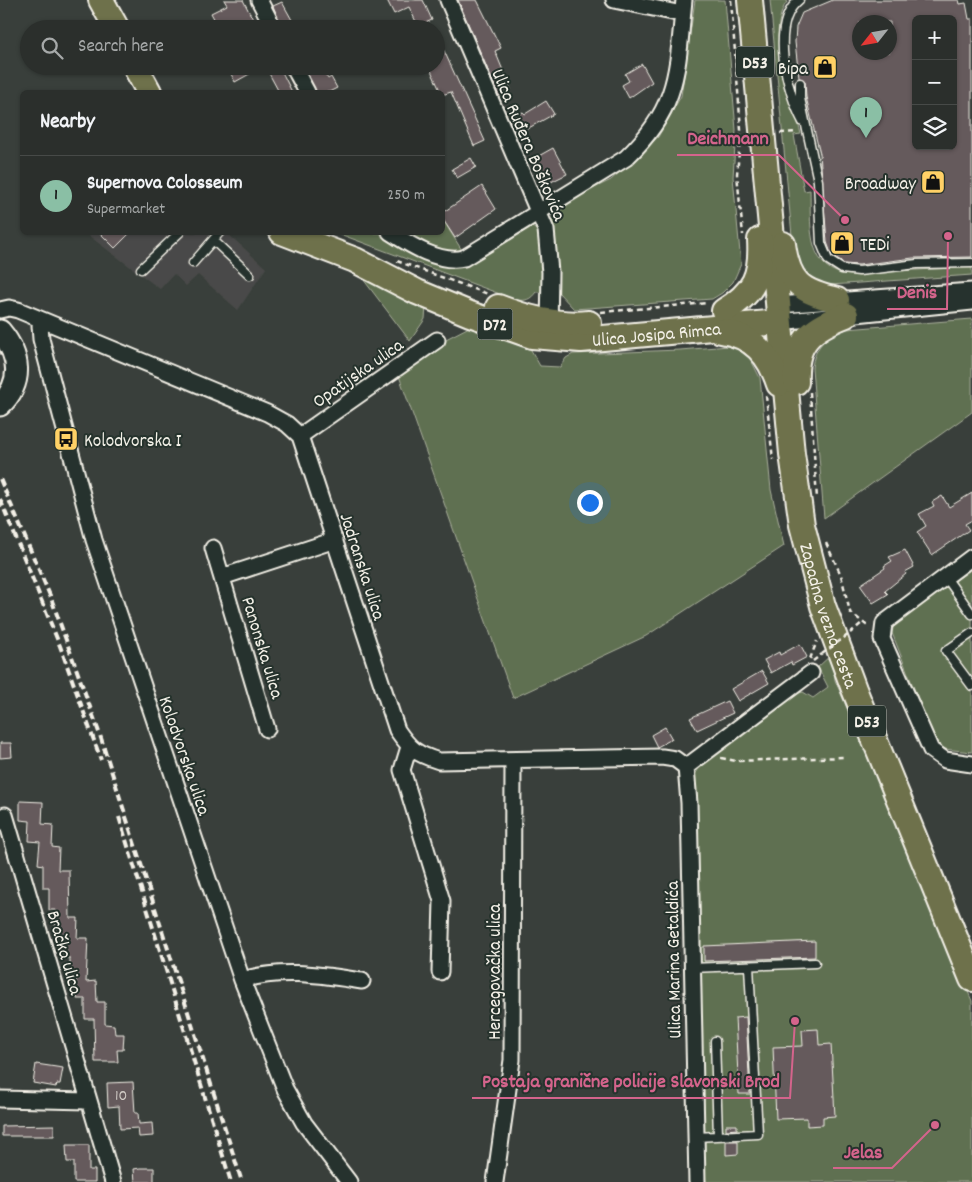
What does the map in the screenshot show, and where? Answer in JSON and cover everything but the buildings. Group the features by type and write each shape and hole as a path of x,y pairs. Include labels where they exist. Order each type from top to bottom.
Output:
{"main road":[{"name":"D53","path":"750,0 779,313"},
{"path":"140,75 148,90"},
{"path":"719,306 745,296 757,277 760,254 761,215 768,207 780,232 786,266 793,278 810,291 841,307 809,335 799,349 795,366 797,423 792,454"},
{"name":"Ulica Josipa Rimca","path":"290,235 355,260 394,269 516,314 549,330 581,340 705,329 779,313"},
{"name":"Ulica Josipa Rimca","path":"549,330 582,324 653,320 719,306 779,313"},
{"name":"Zapadna vezna cesta","path":"779,313 797,496 808,553 833,634 972,979"},
{"path":"705,329 738,334 756,344 772,366 788,409"},
{"path":"0,331 13,350 18,372 9,396 0,405"}],"street":[{"path":"259,0 269,20"},
{"name":"Ulica Ruđera Boškovića","path":"448,0 539,212 550,250 549,330"},
{"path":"395,235 424,251 454,260 481,249 619,163 644,141 668,104 675,84 683,7 614,0"},
{"path":"298,75 307,90"},
{"name":"Ulica Josipa Rimca","path":"779,313 972,291"},
{"name":"Ulica Josipa Rimca","path":"841,307 972,302"},
{"path":"0,310 9,308 42,320 266,413 287,424 300,436"},
{"name":"Kolodvorska ulica","path":"42,320 41,339 94,540 242,980 285,1089 304,1123 349,1182"},
{"name":"Opatijska ulica","path":"300,436 437,340"},
{"name":"Jadranska ulica","path":"300,436 396,730 409,747 420,755 439,761 513,762 675,758 686,768"},
{"name":"Panonska ulica","path":"222,577 335,540"},
{"name":"Panonska ulica","path":"213,548 267,729"},
{"path":"972,557 884,623 882,639 931,750 945,760 972,764"},
{"path":"686,768 811,673"},
{"path":"409,747 402,770 442,901 440,972"},
{"name":"Hercegovačka ulica","path":"495,1182 512,1060 513,762"},
{"name":"Ulica Marina Getaldića","path":"686,768 689,803 697,1182"},
{"name":"Bračka ulica","path":"5,814 113,1182"},
{"path":"242,980 260,974 287,972 362,980"},
{"path":"0,1099 88,1101"}],"lane":[{"path":"799,0 792,6 784,25 783,45 789,87 794,105 809,132"},
{"path":"800,83 800,98 809,132 818,181 821,243 828,260 842,269 859,270 917,264 972,263"},
{"path":"141,269 177,235"},
{"path":"193,263 215,236 250,275"},
{"path":"945,576 972,614"},
{"path":"972,633 946,651 972,686"},
{"path":"692,968 815,963"},
{"path":"696,1137 758,1134 750,966"},
{"path":"715,1041 718,1136"}],"path":[{"path":"731,0 741,130 737,174 744,244"},
{"path":"394,260 495,297"},
{"path":"592,313 719,306"},
{"path":"810,391 818,505"},
{"path":"818,638 809,664 862,623 850,612 841,575 823,537"},
{"path":"702,755 736,761 844,757"}],"shaded area":[{"path":"88,235 229,235 266,268 238,310 198,275 186,286 174,274 160,289"}],"green space":[{"path":"695,0 725,0 736,130 733,177 741,264 733,282 722,293 712,299 574,309 557,291 555,245 550,228 555,207 611,180 658,137 681,96"},
{"path":"770,0 788,0 781,14 778,30 779,48 786,85 801,134 794,135 804,191 810,190 813,240 816,252 822,262 831,269 843,274 972,267 972,275 831,285 818,282 801,268 794,257"},
{"path":"445,223 463,252 454,252 406,235 445,235"},
{"path":"530,225 540,233 544,292 536,292 530,298 522,300 516,300 342,235 383,235 405,249 450,268 465,266 517,229"},
{"path":"360,275 426,306 425,319 410,341"},
{"path":"972,319 972,412 824,518 812,368 813,361 823,342 833,334 847,329"},
{"path":"473,325 526,341 540,366 560,367 566,358 573,354 729,346 740,349 749,356 760,378 771,490 784,546 646,636 513,698 398,373 446,339"},
{"path":"972,569 972,752 944,749 934,739 892,633 894,624"},
{"path":"832,654 835,680 972,1001 972,1182 705,1182 692,889 693,779 700,766 795,694 803,692 813,698 828,687 818,667"}],"railway":[{"path":"0,479 51,598 100,735 242,1182"},
{"path":"0,499 60,646 101,760"},
{"path":"119,817 231,1182"}],"place":[{"name":"Bipa","path":"825,67"},
{"name":"Supernova Colosseum","path":"866,138"},
{"name":"Broadway","path":"933,182"},
{"name":"Deichmann","path":"845,220"},
{"name":"Denis","path":"948,236"},
{"name":"TEDi","path":"842,243"},
{"name":"Kolodvorska I","path":"66,439"},
{"name":"Postaja granične policije Slavonski Brod","path":"795,1021"},
{"name":"Jelas","path":"935,1125"}]}
